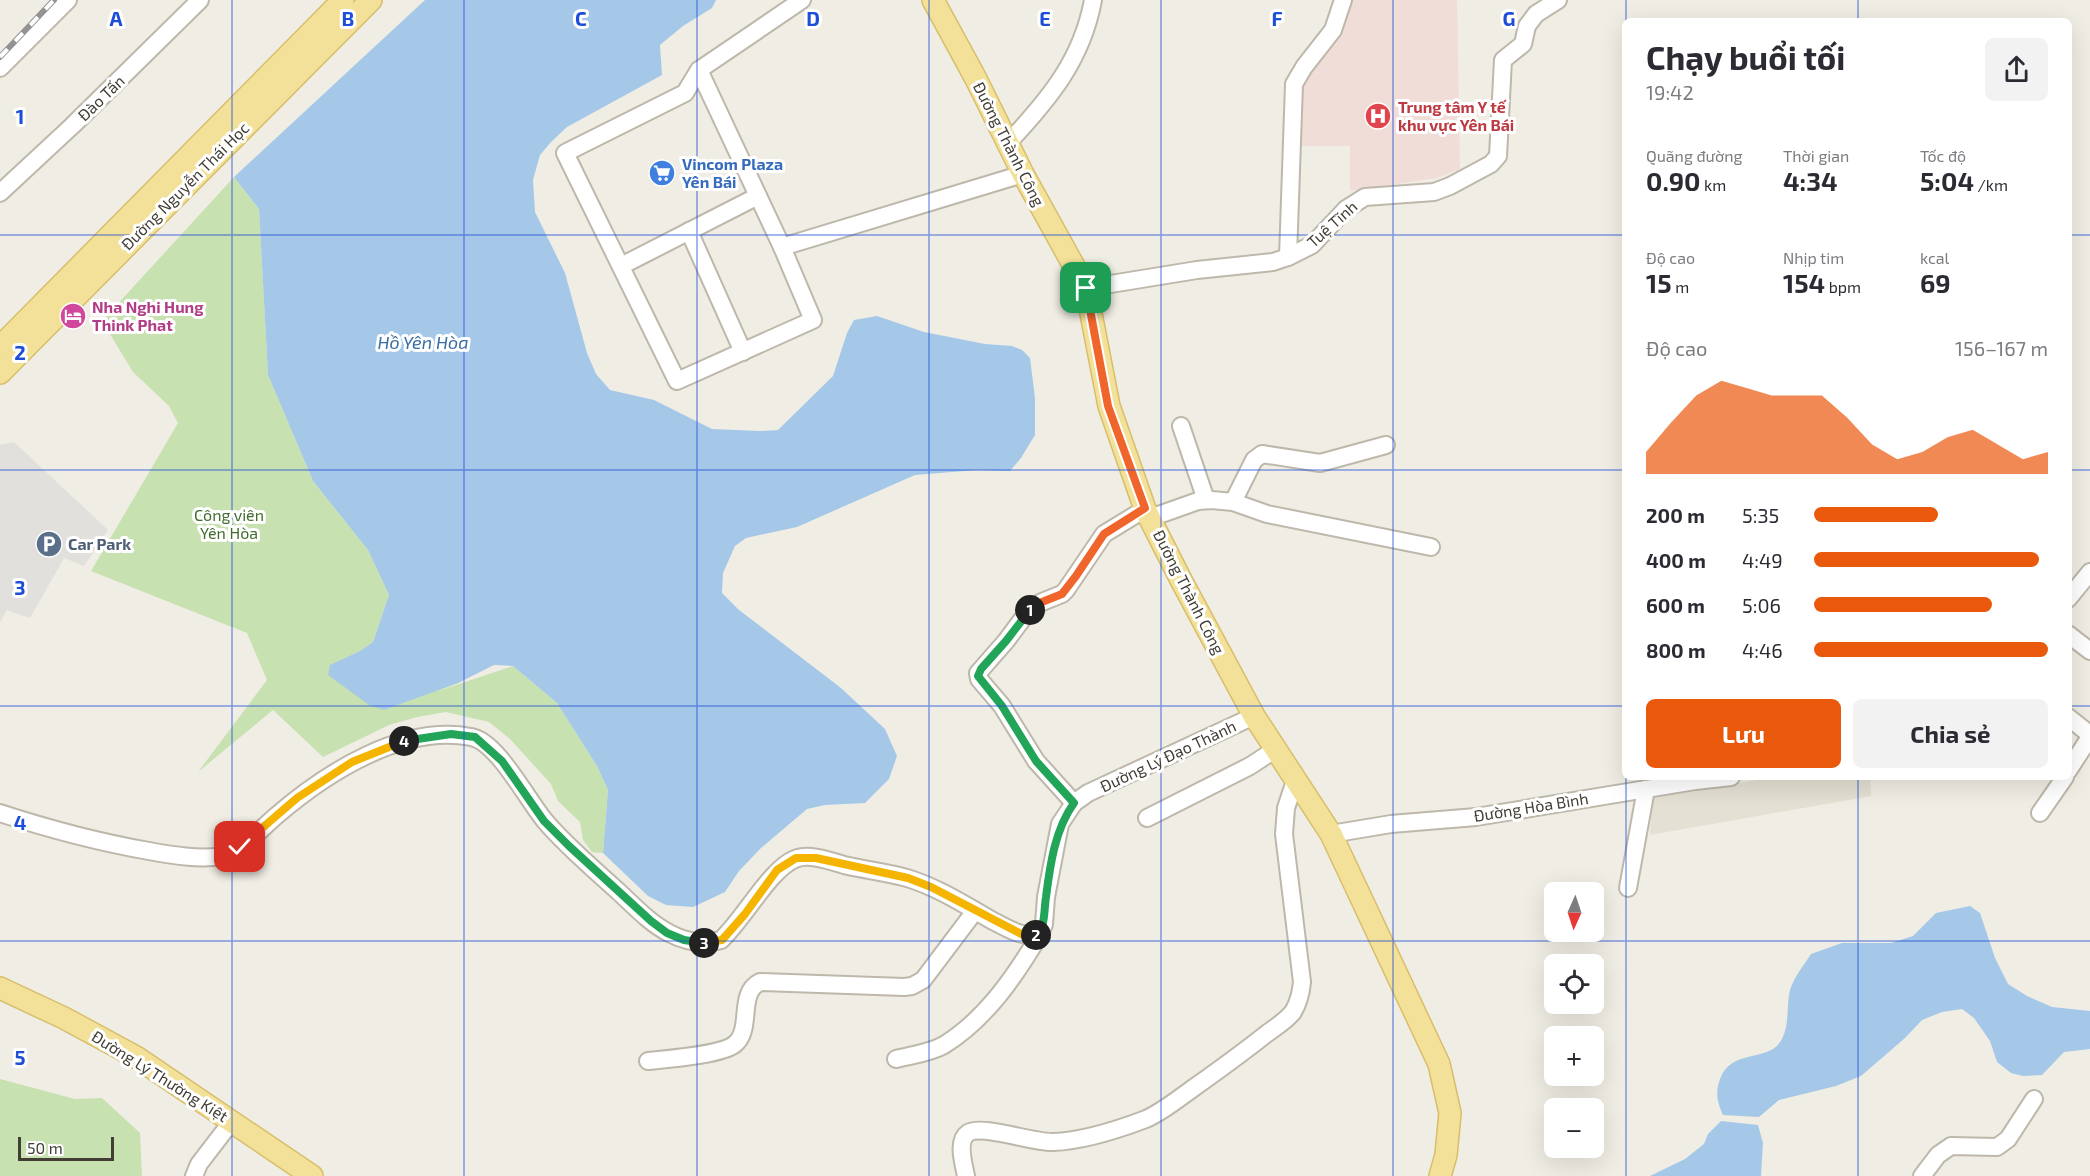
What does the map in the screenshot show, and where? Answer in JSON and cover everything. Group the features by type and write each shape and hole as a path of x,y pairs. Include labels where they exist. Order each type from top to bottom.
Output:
{"main road":[{"name":"Đường Nguyễn Thái Học","path":"0,346 343,0"},
{"name":"Đường Nguyễn Thái Học","path":"0,373 371,0"},
{"name":"Đường Thành Công","path":"933,0 1009,142 1023,174 1086,288 1108,406 1147,513 1180,580 1254,716 1331,834 1440,1064 1450,1113 1446,1155 1440,1176"},
{"name":"Đường Lý Thường Kiệt","path":"1,986 136,1057 312,1176"}],"street":[{"path":"0,68 68,0"},
{"name":"Đào Tấn","path":"0,193 200,0"},
{"path":"699,70 782,247 813,320 677,381 565,153 685,93 699,70 802,0"},
{"path":"1009,142 1044,104 1062,79 1086,33 1093,0"},
{"path":"1288,257 1294,84 1304,67 1333,30 1343,0"},
{"name":"Tuệ Tĩnh","path":"1086,288 1288,257 1312,245 1346,209 1365,197 1434,192 1491,164 1498,156 1503,60 1523,44 1529,21 1558,0"},
{"path":"0,173 22,171"},
{"path":"782,247 1023,174"},
{"path":"621,266 758,196"},
{"path":"689,231 743,352"},
{"path":"1181,426 1206,500"},
{"path":"1233,502 1254,460 1262,454 1320,462 1386,446"},
{"path":"1074,803 1036,761 1002,706 979,679 978,673 1030,609 1066,590 1104,534 1147,513 1206,500 1233,502 1278,517 1431,548"},
{"path":"2072,594 2090,572"},
{"path":"2072,637 2090,651"},
{"name":"Đường Lý Đạo Thành","path":"896,1059 927,1052 944,1045 975,1021 1024,962 1044,924 1046,897 1060,824 1074,803 1088,793 1254,716"},
{"path":"2072,720 2088,733 2088,740 2072,765"},
{"path":"0,813 102,843 178,856 223,856 240,847 297,798 352,762 409,739 451,734 475,737 487,746 502,761 544,821 569,846 651,921 667,933 684,940 698,943 722,940 745,914 777,870 796,858 816,858 908,878 931,887 1025,936 1040,934"},
{"path":"1147,818 1250,766 1276,749"},
{"path":"966,1176 961,1154 964,1138 970,1132 979,1130 1034,1141 1052,1142 1097,1134 1147,1118 1242,1053 1294,1011 1301,997 1302,982 1284,834 1286,808 1296,778"},
{"name":"Đường Hòa Bình","path":"1331,834 1391,824 1476,817 1710,780"},
{"path":"2040,813 2063,780"},
{"path":"1628,888 1646,789"},
{"path":"648,1061 718,1051 734,1045 743,1032 749,994 754,985 760,982 904,987 917,985 975,911"},
{"path":"1922,1176 1938,1155 1951,1146 1997,1147 2008,1139 2034,1099"},
{"path":"194,1176 199,1164 232,1121"}],"shaded area":[{"name":"Trung tâm Y tế khu vực Yên Bái","path":"1348,0 1457,0 1460,169 1436,178 1350,191 1350,146 1297,146 1298,85"},
{"name":"Car Park","path":"14,442 108,530 84,566 64,558 30,618 7,610 0,622 0,445"},
{"path":"1757,780 1870,780 1871,796 1650,835 1652,797"}],"green space":[{"name":"Công viên Yên Hòa","path":"234,177 259,209 268,375 313,481 368,550 389,595 373,642 331,665 461,682 435,692 513,666 557,703 597,766 608,790 603,853 592,852 583,840 580,822 558,801 551,784 510,739 489,722 446,712 389,725 323,757 273,710 198,772 267,680 247,633 91,571 178,423 169,406 133,372 102,321"},
{"path":"0,1079 75,1099 102,1098 140,1133 142,1176 0,1176"}],"water":[{"name":"Hồ Yên Hòa","path":"425,0 716,0 712,8 683,26 660,45 662,75 567,127 540,155 533,180 535,212 565,273 587,353 596,374 610,390 654,400 712,429 778,430 833,376 847,333 854,320 877,316 924,332 985,344 1012,346 1022,350 1030,358 1035,398 1035,435 1010,471 977,470 915,475 797,527 746,538 735,546 723,573 722,593 739,610 841,688 885,729 897,756 889,779 865,803 825,805 807,809 761,848 739,871 725,892 693,907 666,905 648,896 603,853 608,790 597,766 557,703 513,666 494,665 458,683 384,710 369,705 328,675 330,665 360,651 373,642 389,595 368,550 313,481 268,375 259,209 234,177"},
{"path":"1970,906 1980,913 1995,958 2008,984 2027,996 2052,1007 2090,1011 2090,1049 2064,1052 2042,1075 2023,1076 2011,1073 1997,1062 1990,1041 1974,1018 1962,1009 1942,1012 1922,1020 1861,1076 1836,1086 1779,1100 1759,1117 1723,1115 1717,1097 1720,1079 1733,1063 1769,1051 1776,1047 1782,1039 1786,1027 1790,990 1811,954 1842,943 1891,943 1913,936 1936,913"},
{"path":"1721,1121 1758,1125 1763,1143 1761,1176 1650,1176 1685,1159 1704,1144 1708,1134"}],"railway":[{"path":"0,57 54,0"}],"place":[{"name":"Trung tâm Y tế khu vực Yên Bái","path":"1378,116"},
{"name":"Vincom Plaza Yên Bái","path":"662,173"},
{"name":"Nha Nghi Hung Think Phat","path":"73,316"},
{"name":"Car Park","path":"49,544"}],"route":[{"path":"240,847 297,798 352,762 409,739 451,734 475,737 487,746 502,761 544,821 569,846 651,921 667,933 684,940 698,943 722,940 732,931 777,870 796,858 816,858 908,878 931,887 1025,936 1040,934 1044,924 1046,897 1060,824 1074,803 1036,761 1002,706 979,679 978,673 1030,609 1066,590 1104,534 1145,508 1108,406 1086,288"}]}
